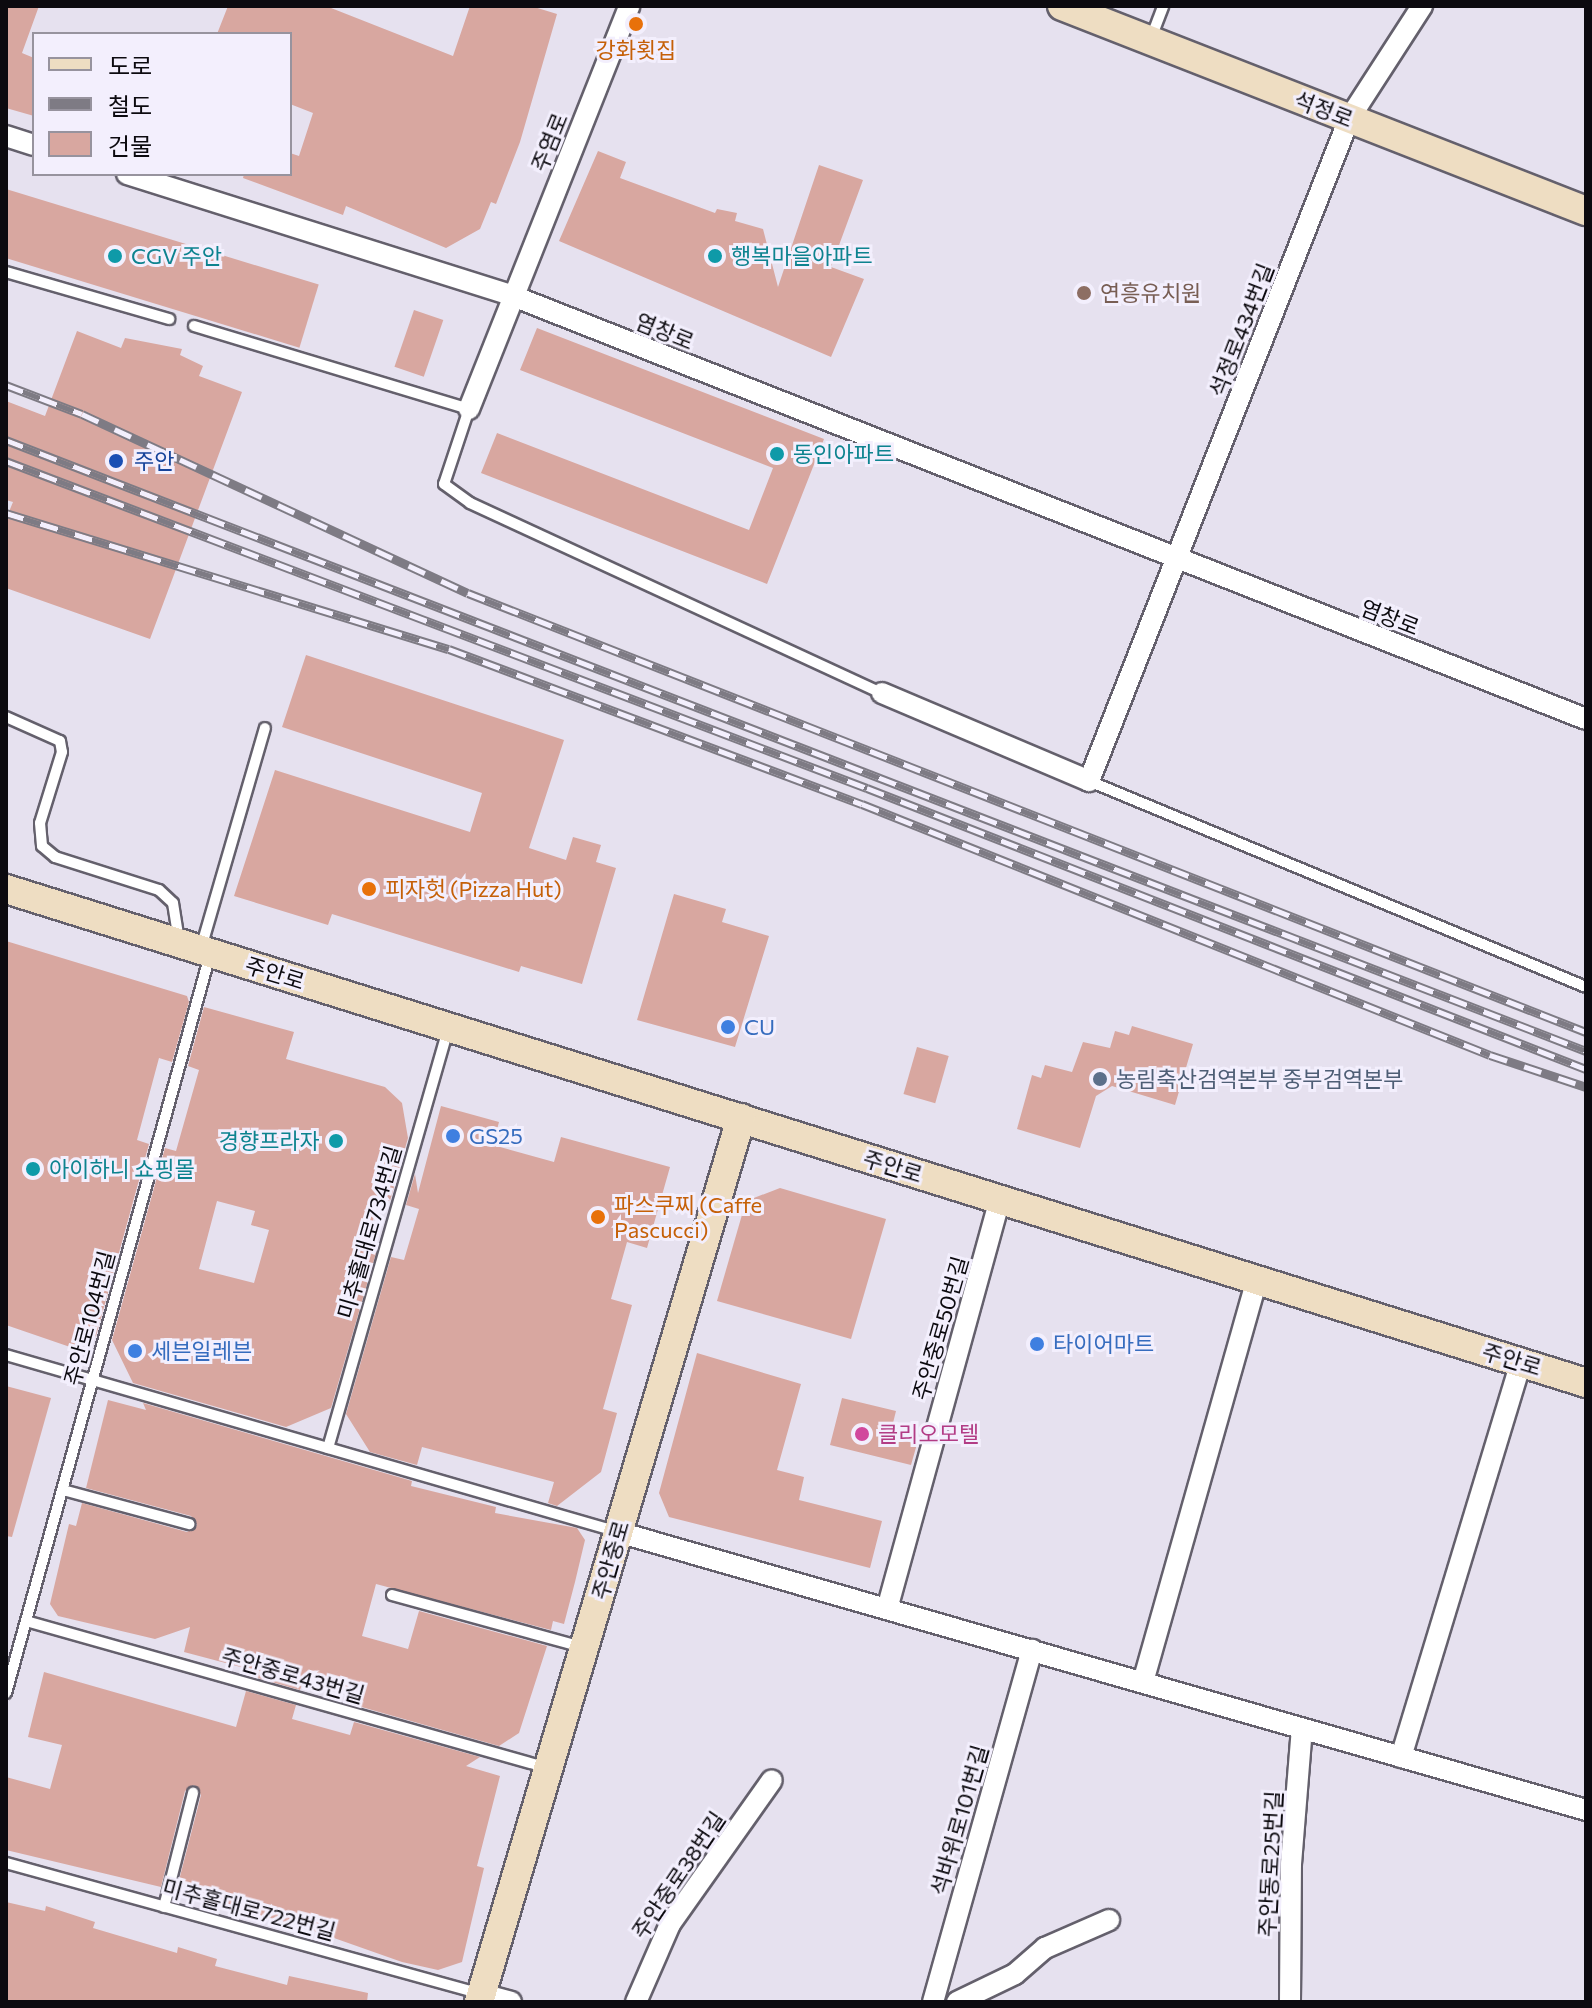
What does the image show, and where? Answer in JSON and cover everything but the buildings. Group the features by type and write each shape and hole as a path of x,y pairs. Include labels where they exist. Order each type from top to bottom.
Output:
{"main road":[{"name":"석정로","path":"1062,6 1586,211"},
{"name":"주안로","path":"6,889 1586,1383"},
{"name":"주안중로","path":"480,1998 741,1118"}],"street":[{"name":"주염로","path":"469,409 629,6"},
{"name":"석정로434번길","path":"1176,559 1349,119 1422,6"},
{"path":"6,136 32,144"},
{"name":"염창로","path":"133,176 513,296 1586,719"},
{"path":"882,693 1089,781 1176,559"},
{"name":"주안중로50번길","path":"887,1609 1000,1200"},
{"path":"1143,1682 1257,1280"},
{"path":"1401,1757 1521,1362"},
{"path":"618,1532 1586,1810"},
{"name":"석바위로101번길","path":"933,2002 1032,1650"},
{"name":"주안동로25번길","path":"1290,2002 1291,1864 1302,1728"},
{"name":"주안중로38번길","path":"636,2002 670,1924 772,1780"},
{"path":"957,2002 1015,1974 1045,1948 1109,1920"},
{"path":"480,1998 511,2002"}],"lane":[{"path":"1150,40 1163,6"},
{"path":"6,272 169,319"},
{"path":"194,326 469,409 444,484 470,503 882,693"},
{"path":"6,717 60,741 62,752 40,823 42,846 55,857 159,890 173,903 197,949"},
{"path":"197,949 265,728"},
{"path":"1089,781 1586,987"},
{"name":"주안로104번길","path":"6,1693 93,1380 197,949"},
{"name":"미추홀대로734번길","path":"328,1448 449,1027"},
{"path":"6,1355 618,1532"},
{"path":"63,1490 189,1524"},
{"path":"392,1595 584,1648"},
{"name":"주안중로43번길","path":"26,1621 549,1768"},
{"path":"164,1907 193,1793"},
{"name":"미추홀대로722번길","path":"6,1863 480,1998"}],"railway":[{"path":"6,385 82,414 468,593 1586,1032"},
{"path":"6,440 1586,1051"},
{"path":"6,461 867,788 1586,1069"},
{"path":"6,513 449,649 862,804 1490,1055 1586,1087"}],"place":[{"name":"강화횟집","path":"636,24"},
{"name":"CGV 주안","path":"115,256"},
{"name":"행복마을아파트","path":"715,256"},
{"name":"연흥유치원","path":"1084,293"},
{"name":"동인아파트","path":"777,454"},
{"name":"주안","path":"116,461"},
{"name":"피자헛 (Pizza Hut)","path":"369,889"},
{"name":"CU","path":"728,1027"},
{"name":"농림축산검역본부 중부검역본부","path":"1100,1079"},
{"name":"GS25","path":"453,1136"},
{"name":"경향프라자","path":"336,1141"},
{"name":"아이하니 쇼핑몰","path":"33,1169"},
{"name":"파스쿠찌 (Caffe Pascucci)","path":"598,1217"},
{"name":"타이어마트","path":"1037,1344"},
{"name":"세븐일레븐","path":"135,1351"},
{"name":"클리오모텔","path":"862,1434"}]}
